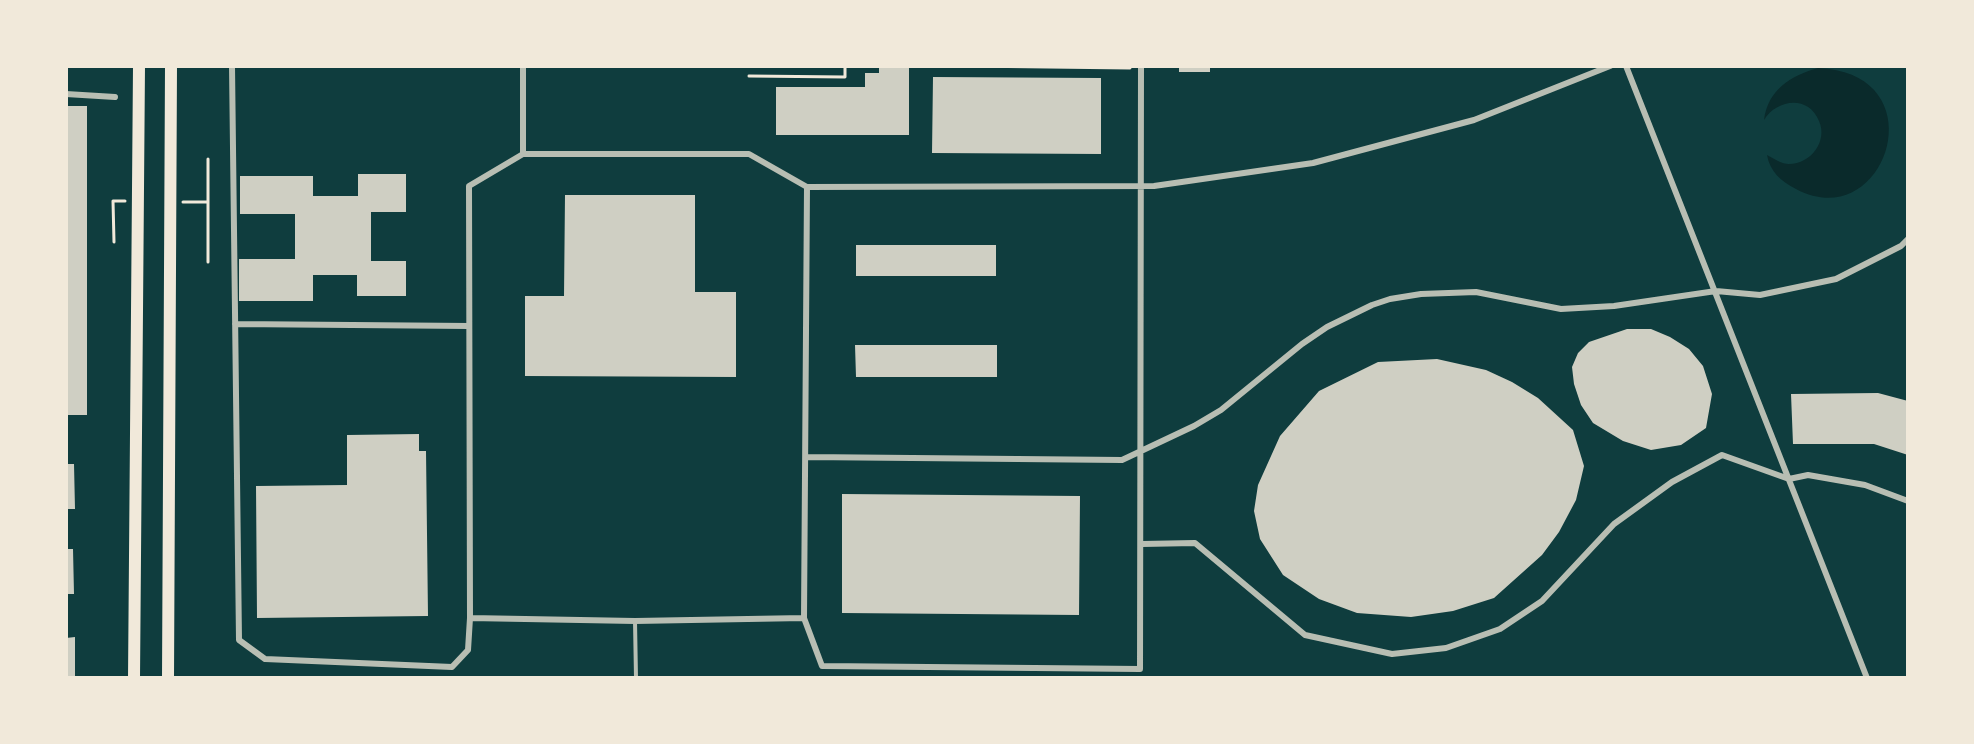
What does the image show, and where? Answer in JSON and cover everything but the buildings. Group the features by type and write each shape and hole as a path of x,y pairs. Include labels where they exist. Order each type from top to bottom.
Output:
{"main road":[{"path":"134,678 139,66"},
{"path":"168,678 171,66"}],"street":[{"path":"232,66 240,640 265,659 452,667 468,650 470,618 469,186 524,154 749,154 807,187 1141,186 1313,164 1474,120 1610,66"},
{"path":"523,66 524,154"},
{"path":"1626,66 1867,678"},
{"path":"807,187 807,457 804,618 822,666 1140,669 1141,67"},
{"path":"66,94 115,97"},
{"path":"807,457 1122,460 1194,426 1221,410 1302,344 1327,327 1372,305 1390,299 1422,294 1476,292 1561,309 1582,309 1716,291 1760,296 1836,279 1901,246 1908,239"},
{"path":"235,324 470,326"},
{"path":"1142,544 1196,543 1305,635 1392,654 1446,648 1500,629 1542,601 1614,524 1672,482 1722,455 1790,480 1808,475 1865,485 1908,501"},
{"path":"470,618 635,621 804,618"}],"lane":[{"path":"635,621 636,678"}],"path":[{"path":"749,76 845,77 845,66"},
{"path":"967,66 1141,67"},
{"path":"208,159 208,262"},
{"path":"113,201 114,242"}],"water":[{"path":"1818,68 1856,77 1879,96 1888,121 1886,148 1875,173 1855,191 1828,198 1796,189 1786,183 1774,171 1767,155 1789,164 1811,156 1821,136 1819,121 1814,112 1800,104 1784,104 1769,113 1764,120 1766,109 1775,92 1798,75"}]}
